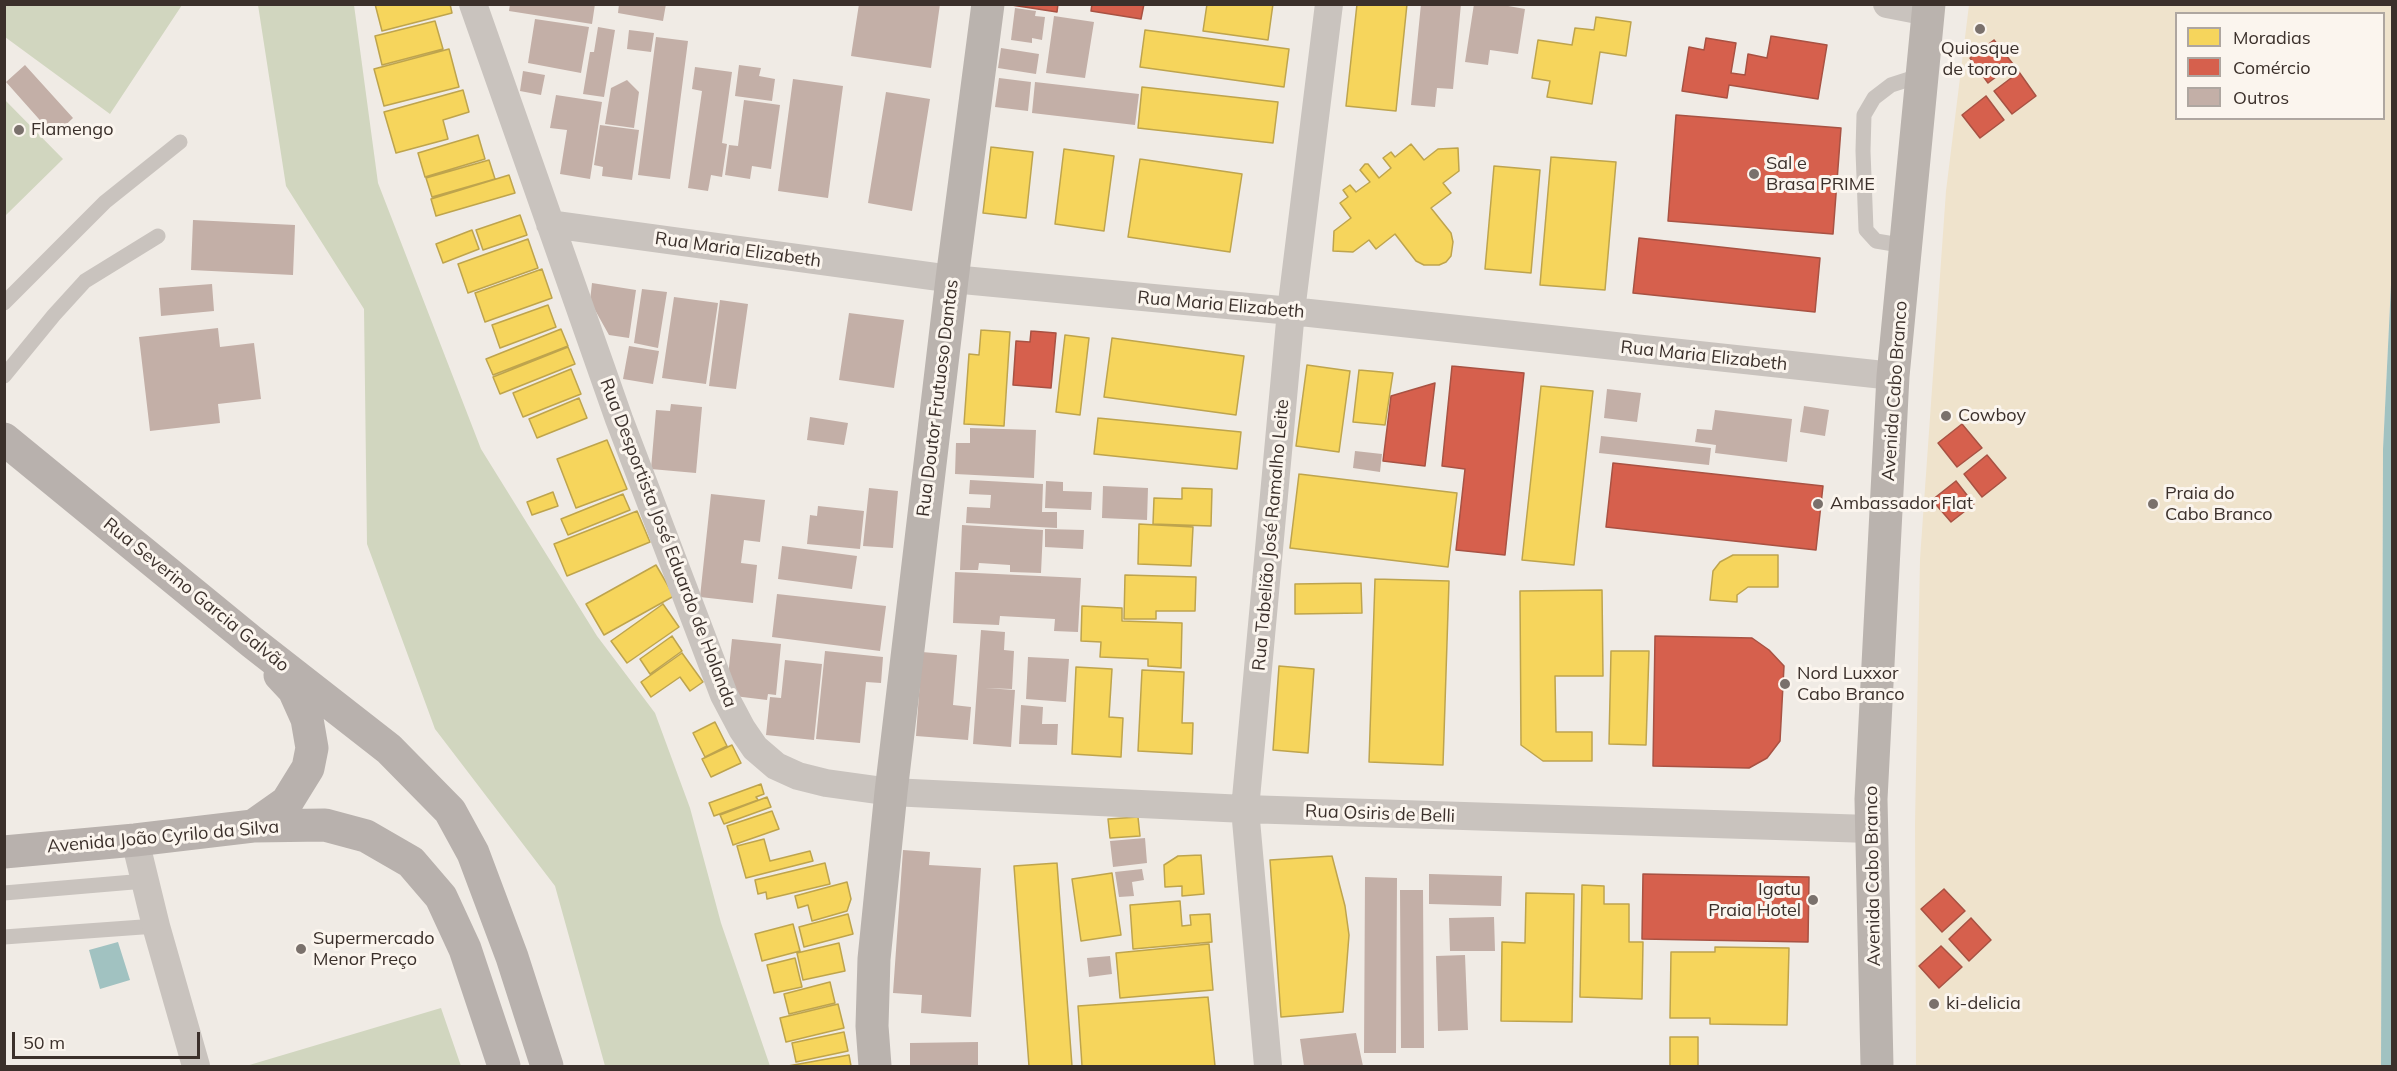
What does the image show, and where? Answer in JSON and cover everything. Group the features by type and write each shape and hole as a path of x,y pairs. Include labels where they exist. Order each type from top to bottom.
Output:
{"main road":[{"name":"Rua Doutor Frutuoso Dantas","path":"891,792 952,279 988,4"},
{"name":"Avenida Cabo Branco","path":"1877,1066 1870,829 1893,376 1928,8"},
{"name":"Rua Severino Garcia Galvão","path":"4,439 252,642 389,749 450,812 473,853 513,957 546,1066"},
{"path":"252,642 294,690 307,719 312,748 308,768 287,802 253,826"},
{"path":"875,1066 874,960 891,792"},
{"name":"Avenida João Cyrilo da Silva","path":"4,852 253,826 325,825 366,836 411,862 441,897 465,950 504,1066"}],"street":[{"name":"Rua Desportista José Eduardo de Holanda","path":"473,4 619,419 724,695 742,729 755,748 776,766 798,776 826,783 891,792"},
{"name":"Rua Tabelião José Ramalho Leite","path":"1268,1066 1245,809 1292,311 1329,4"},
{"path":"1887,4 1928,8"},
{"name":"Rua Maria Elizabeth","path":"550,224 952,279 1292,311 1893,376"},
{"name":"Rua Osiris de Belli","path":"891,792 1245,809 1870,829"},
{"path":"135,840 156,926 196,1066"}],"lane":[{"path":"1906,246 1876,241 1866,230 1864,115 1874,98 1891,85 1922,75"},
{"path":"4,303 105,202 180,142"},
{"path":"4,376 85,281 158,236"},
{"path":"4,893 145,881"},
{"path":"4,937 156,926"}],"green space":[{"path":"5,4 182,5 110,114 5,37"},
{"path":"258,5 354,5 378,183 481,449 597,636 655,713 690,808 721,923 770,1066 605,1066 555,886 435,729 367,544 364,309 286,186"},
{"name":"Flamengo","path":"5,100 63,159 5,216"},
{"path":"441,1008 461,1066 246,1066"}],"sand":[{"name":"Praia do Cabo Branco","path":"1969,5 2392,5 2392,264 2383,449 2381,1066 1916,1066 1915,824 1920,559 1946,191"}],"water":[{"path":"2392,264 2392,1066 2381,1066 2383,449"},
{"path":"118,942 130,980 100,989 89,950"}],"building: Moradias":[{"path":"375,4 450,4 452,13 382,31"},
{"path":"1207,4 1273,4 1268,40 1203,31"},
{"path":"1357,4 1407,4 1396,111 1346,106"},
{"path":"1596,17 1631,22 1626,56 1600,52 1592,104 1547,97 1550,81 1532,78 1538,40 1572,45 1575,28 1594,30"},
{"path":"435,21 443,49 382,65 375,36"},
{"path":"1145,30 1289,49 1284,87 1140,67"},
{"path":"449,49 459,87 384,106 374,69"},
{"path":"1142,87 1278,102 1273,143 1138,128"},
{"path":"463,90 469,112 443,120 448,139 396,153 384,112"},
{"path":"478,135 485,159 425,177 418,153"},
{"path":"1411,144 1424,160 1438,149 1458,148 1459,171 1443,183 1451,193 1431,208 1451,233 1453,242 1451,256 1439,265 1424,265 1416,261 1395,234 1376,249 1369,240 1353,252 1333,251 1334,231 1351,218 1340,203 1348,197 1343,190 1350,185 1356,192 1370,182 1360,170 1365,164 1368,164 1379,178 1391,168 1383,158 1391,152 1395,157"},
{"path":"991,147 1033,152 1026,218 983,213"},
{"path":"1064,149 1114,156 1104,231 1055,224"},
{"path":"1551,157 1616,162 1605,290 1540,285"},
{"path":"1140,159 1242,174 1230,252 1128,237"},
{"path":"489,160 495,179 432,197 426,178"},
{"path":"1494,166 1540,170 1531,273 1485,269"},
{"path":"509,175 515,193 436,216 431,199"},
{"path":"520,215 527,235 483,250 476,230"},
{"path":"472,230 479,249 443,263 436,244"},
{"path":"528,239 538,268 468,293 458,264"},
{"path":"542,269 552,298 485,322 475,293"},
{"path":"548,305 556,327 500,348 492,325"},
{"path":"561,329 568,346 493,375 486,359"},
{"path":"981,330 1010,332 1004,426 964,424 969,354 979,355"},
{"path":"1065,335 1089,338 1080,415 1056,412"},
{"path":"1112,338 1244,356 1236,415 1104,397"},
{"path":"568,347 575,364 500,394 493,377"},
{"path":"1307,365 1350,371 1339,452 1296,446"},
{"path":"571,369 581,394 523,417 513,393"},
{"path":"1359,370 1393,373 1385,425 1353,422"},
{"path":"1541,386 1593,391 1574,565 1522,560"},
{"path":"579,398 587,418 537,438 529,419"},
{"path":"1098,418 1241,432 1237,469 1094,454"},
{"path":"607,440 627,489 576,508 557,459"},
{"path":"1299,474 1457,493 1448,567 1290,548"},
{"path":"1182,488 1212,489 1211,526 1153,524 1154,498 1182,499"},
{"path":"553,492 558,506 532,515 527,502"},
{"path":"623,494 630,510 568,535 561,519"},
{"path":"637,511 650,542 567,576 554,544"},
{"path":"1139,524 1193,527 1191,566 1138,564"},
{"path":"1733,555 1778,555 1778,587 1748,587 1737,595 1737,602 1710,600 1713,571 1720,562"},
{"path":"656,565 674,596 604,635 586,604"},
{"path":"1125,575 1196,577 1195,611 1156,611 1156,619 1124,619"},
{"path":"1375,579 1449,581 1443,765 1369,762"},
{"path":"1361,583 1362,613 1295,614 1295,584"},
{"path":"1602,590 1603,676 1555,676 1556,732 1592,732 1592,761 1543,761 1521,745 1520,591"},
{"path":"663,604 679,627 627,663 611,641"},
{"path":"1082,606 1122,608 1122,621 1182,623 1181,668 1148,666 1148,659 1100,657 1101,642 1081,641"},
{"path":"672,636 682,651 650,674 640,659"},
{"path":"1611,651 1649,651 1646,745 1609,744"},
{"path":"682,653 703,682 690,691 680,677 651,697 641,682"},
{"path":"1279,666 1314,669 1308,753 1273,750"},
{"path":"1076,667 1112,669 1109,717 1123,718 1121,757 1072,754"},
{"path":"1142,670 1184,672 1182,723 1193,723 1192,754 1138,751"},
{"path":"715,722 727,746 705,757 693,733"},
{"path":"732,745 741,763 711,777 702,759"},
{"path":"761,784 764,794 756,797 758,800 714,816 709,803"},
{"path":"767,797 771,807 724,824 720,815"},
{"path":"772,811 779,829 733,845 727,826"},
{"path":"1138,817 1140,836 1110,838 1108,819"},
{"path":"764,839 770,861 810,851 813,861 746,878 737,846"},
{"path":"1201,855 1204,894 1182,896 1182,886 1165,887 1164,865 1178,856"},
{"path":"1332,856 1345,906 1349,935 1343,1012 1281,1017 1270,860"},
{"path":"825,863 830,884 767,899 766,892 758,894 755,880"},
{"path":"1057,863 1072,1066 1029,1066 1014,866"},
{"path":"1112,873 1121,935 1081,941 1072,879"},
{"path":"847,882 851,899 847,911 812,921 808,905 798,908 795,896"},
{"path":"1582,885 1604,886 1604,904 1629,904 1629,942 1643,942 1642,999 1580,997"},
{"path":"1526,893 1574,894 1572,1022 1501,1021 1502,942 1525,943"},
{"path":"1180,901 1182,926 1191,925 1190,915 1210,914 1212,942 1133,949 1130,905"},
{"path":"848,914 853,934 804,947 799,927"},
{"path":"793,924 800,951 762,961 755,934"},
{"path":"839,943 845,971 803,980 797,953"},
{"path":"1209,944 1213,990 1120,998 1116,953"},
{"path":"1715,947 1789,948 1787,1025 1710,1024 1710,1018 1670,1018 1671,952 1715,952"},
{"path":"795,958 802,987 774,993 767,965"},
{"path":"830,982 835,1003 789,1014 784,994"},
{"path":"1208,997 1215,1066 1082,1066 1078,1006"},
{"path":"838,1004 844,1028 786,1042 780,1018"},
{"path":"844,1032 848,1051 796,1062 792,1043"},
{"path":"1670,1037 1698,1037 1698,1066 1670,1066"},
{"path":"849,1055 851,1066 788,1066"}],"building: Comércio":[{"path":"1005,4 1058,4 1057,12"},
{"path":"1092,4 1144,4 1141,19 1091,11"},
{"path":"1771,36 1827,45 1818,99 1729,85 1727,98 1682,91 1689,47 1704,50 1706,38 1736,43 1731,73 1745,75 1748,54 1767,58"},
{"path":"1994,40 2013,64 1988,83 1970,58"},
{"path":"2019,72 2036,96 2012,114 1994,91"},
{"path":"1986,96 2004,120 1980,138 1962,115"},
{"name":"Sal e Brasa PRIME","path":"1676,115 1841,128 1833,234 1668,221"},
{"path":"1639,238 1820,258 1815,312 1633,293"},
{"path":"1031,331 1056,333 1051,388 1013,385 1016,341 1030,342"},
{"path":"1452,366 1524,373 1505,555 1456,550 1465,469 1442,466"},
{"path":"1435,383 1425,466 1383,461 1391,396"},
{"path":"1962,424 1982,448 1957,467 1938,443"},
{"path":"1987,455 2006,478 1982,497 1964,474"},
{"path":"1613,463 1823,486 1816,550 1606,527"},
{"path":"1956,481 1974,504 1951,522 1932,500"},
{"path":"1655,636 1752,638 1769,650 1784,666 1780,741 1767,758 1749,768 1653,766"},
{"path":"1643,874 1809,877 1808,942 1642,939"},
{"path":"1944,889 1965,911 1942,932 1921,909"},
{"path":"1971,918 1991,940 1969,961 1949,939"},
{"path":"1941,946 1962,967 1939,988 1919,966"}],"building: Outros":[{"path":"510,4 595,4 592,24 509,11"},
{"path":"619,4 666,4 663,21 618,13"},
{"path":"859,4 940,4 931,68 851,56"},
{"path":"1421,4 1461,4 1453,89 1437,88 1435,107 1411,105"},
{"path":"1474,4 1497,4 1525,9 1518,54 1490,50 1488,65 1465,62"},
{"path":"1015,8 1036,11 1035,16 1045,17 1042,40 1032,38 1032,43 1011,40"},
{"path":"1054,16 1094,22 1085,78 1046,73"},
{"path":"535,19 589,27 581,73 528,63"},
{"path":"598,27 615,30 604,97 583,94 590,52 594,52"},
{"path":"629,30 654,33 651,52 627,49"},
{"path":"656,37 688,41 670,179 638,175"},
{"path":"1001,48 1039,54 1036,74 998,68"},
{"path":"25,65 73,118 54,136 6,82"},
{"path":"739,65 761,68 759,76 775,79 772,101 735,96"},
{"path":"695,67 732,72 722,143 727,144 722,177 711,175 708,191 688,188 702,91 692,89"},
{"path":"523,71 545,75 541,95 520,91"},
{"path":"999,78 1031,82 1028,111 995,107"},
{"path":"793,79 843,86 828,198 778,191"},
{"path":"627,80 639,92 634,128 605,124 611,88"},
{"path":"1035,82 1139,94 1135,125 1032,113"},
{"path":"886,92 930,99 912,211 868,203"},
{"path":"556,95 602,102 590,179 560,174 567,130 550,128"},
{"path":"744,100 780,105 771,169 752,166 750,179 725,175 729,145 738,146"},
{"path":"600,125 639,130 632,180 602,176 603,167 594,165"},
{"path":"193,220 295,225 293,275 191,270"},
{"path":"592,283 636,290 629,338 609,335 590,301"},
{"path":"212,284 214,311 161,316 159,288"},
{"path":"642,289 667,292 658,348 634,343"},
{"path":"674,297 718,303 706,384 662,378"},
{"path":"720,300 748,304 736,389 709,386"},
{"path":"849,313 904,320 894,388 839,380"},
{"path":"218,328 220,347 254,343 261,399 218,404 220,423 150,431 139,337"},
{"path":"629,346 659,351 653,384 623,379"},
{"path":"1607,389 1641,393 1637,422 1604,418"},
{"path":"671,404 702,407 696,473 651,469 656,410 670,411"},
{"path":"1804,406 1829,410 1825,436 1800,432"},
{"path":"1715,410 1792,419 1787,462 1715,453 1716,445 1695,442 1697,429 1712,430"},
{"path":"810,417 848,423 844,445 807,440"},
{"path":"970,428 1036,430 1034,478 955,474 956,443 970,443"},
{"path":"1601,436 1711,448 1709,465 1599,453"},
{"path":"1355,451 1382,454 1380,472 1353,468"},
{"path":"970,480 1043,484 1042,512 1057,512 1057,528 966,523 967,507 990,508 991,495 969,494"},
{"path":"1046,481 1063,482 1063,491 1092,492 1091,510 1045,508"},
{"path":"1103,486 1148,488 1147,520 1102,518"},
{"path":"869,488 898,491 893,548 863,546"},
{"path":"711,494 765,500 760,542 744,540 741,563 757,565 753,603 700,597"},
{"path":"818,506 864,511 860,549 807,544 810,515 817,516"},
{"path":"962,525 1043,530 1041,573 1010,572 1010,565 979,563 978,570 960,570"},
{"path":"1045,529 1084,530 1083,549 1045,547"},
{"path":"782,546 857,556 852,589 778,579"},
{"path":"955,572 1081,578 1078,632 1054,631 1055,619 1000,616 999,625 953,623"},
{"path":"777,594 886,606 880,651 772,637"},
{"path":"981,630 1005,632 1004,650 1014,651 1012,689 985,688 1015,690 1011,747 973,744"},
{"path":"732,639 781,644 776,695 768,694 767,700 726,695"},
{"path":"825,651 883,657 881,683 866,682 860,743 816,739"},
{"path":"922,652 957,655 953,705 971,707 968,740 916,736"},
{"path":"1028,657 1069,659 1066,702 1026,699"},
{"path":"785,660 822,664 814,740 766,735 770,697 781,698"},
{"path":"1021,705 1043,707 1042,724 1058,724 1057,745 1019,744"},
{"path":"1145,838 1147,863 1113,867 1110,841"},
{"path":"903,850 930,852 929,865 981,868 971,1017 921,1013 922,995 893,993"},
{"path":"1142,869 1144,880 1132,882 1134,896 1119,897 1115,872"},
{"path":"1429,874 1502,876 1501,906 1429,904"},
{"path":"1365,877 1397,878 1396,1053 1364,1053"},
{"path":"1400,890 1423,890 1424,1048 1401,1048"},
{"path":"1494,917 1495,951 1450,951 1449,918"},
{"path":"1465,955 1468,1030 1438,1031 1436,956"},
{"path":"1110,956 1112,974 1089,977 1087,958"},
{"path":"1356,1033 1363,1066 1304,1066 1300,1039"},
{"path":"978,1042 978,1066 910,1066 910,1043"}],"place":[{"name":"Quiosque de tororo","path":"1980,29"},
{"name":"Flamengo","path":"19,130"},
{"name":"Sal e Brasa PRIME","path":"1754,174"},
{"name":"Cowboy","path":"1946,416"},
{"name":"Ambassador Flat","path":"1818,504"},
{"name":"Praia do Cabo Branco","path":"2153,504"},
{"name":"Nord Luxxor Cabo Branco","path":"1785,684"},
{"name":"Igatu Praia Hotel","path":"1813,900"},
{"name":"Supermercado Menor Preço","path":"301,949"},
{"name":"ki-delicia","path":"1934,1004"}]}
